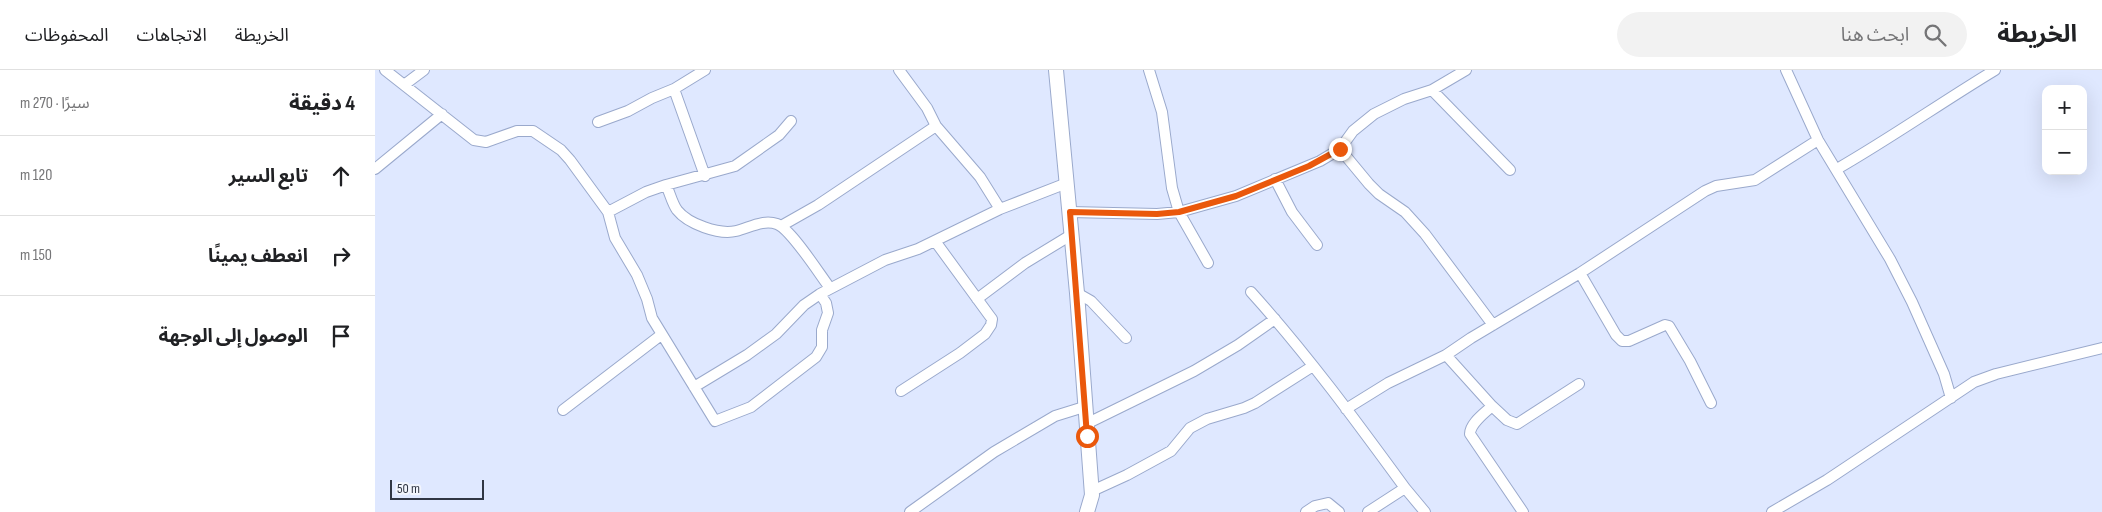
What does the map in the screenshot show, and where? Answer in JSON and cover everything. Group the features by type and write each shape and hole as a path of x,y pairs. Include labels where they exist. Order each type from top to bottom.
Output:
{"street":[{"path":"385,70 474,140 481,142 517,131 537,132 570,160 608,212 615,238 637,275 647,299 652,318 715,421 744,410 759,401 808,365 819,353 822,347 822,330 828,313 827,303 820,294"},
{"path":"404,85 424,70"},
{"path":"598,122 628,111 674,89 705,70"},
{"path":"899,70 927,108 936,126 980,177 1000,209"},
{"path":"1056,70 1077,293 1084,407 1092,491 1092,498 1087,512"},
{"path":"1149,70 1162,112 1172,188 1179,212 1208,263"},
{"path":"1070,212 1157,214 1179,212 1236,196 1315,164 1340,149 1353,131 1374,114 1405,99 1432,90 1466,70"},
{"path":"1786,70 1818,140 1890,260 1912,302 1945,374 1951,398"},
{"path":"1837,169 1894,136 1952,96 1995,70"},
{"path":"674,89 705,176"},
{"path":"1432,90 1510,170"},
{"path":"375,169 442,114"},
{"path":"608,212 651,190 727,170 746,160 779,135 791,121"},
{"path":"781,226 818,205 936,126"},
{"path":"1346,409 1388,383 1446,355 1580,273 1705,191 1716,186 1755,180 1818,140"},
{"path":"1340,149 1374,189 1405,212 1425,234 1493,325"},
{"path":"1275,179 1292,212 1317,244"},
{"path":"694,387 747,356 769,339 805,305 830,288 885,260 935,241 1000,209 1067,182"},
{"path":"666,185 676,209 683,216 720,232 737,231 764,222 781,226 798,244 830,288"},
{"path":"977,299 1025,263 1071,235"},
{"path":"901,391 960,353 985,334 991,325 992,319 935,241"},
{"path":"1580,273 1616,335 1622,341 1629,340 1665,325 1669,326 1690,361 1711,403"},
{"path":"1251,292 1313,366 1425,512"},
{"path":"1077,293 1085,296 1126,338"},
{"path":"1086,424 1194,371 1275,319"},
{"path":"563,410 661,335"},
{"path":"1772,512 1827,480 1974,382 1996,374 2102,348"},
{"path":"1446,355 1492,406 1507,420 1517,424 1579,384"},
{"path":"1092,491 1127,475 1171,451 1191,428 1207,419 1255,403 1313,366"},
{"path":"1492,406 1470,428 1470,434 1523,512"},
{"path":"910,512 994,452 1055,416 1084,407"},
{"path":"1368,512 1405,488"},
{"path":"1306,512 1323,503 1332,504 1339,512"}],"route":[{"path":"1087,436 1070,212 1115,214 1179,212 1236,196 1292,174 1340,149"}]}
